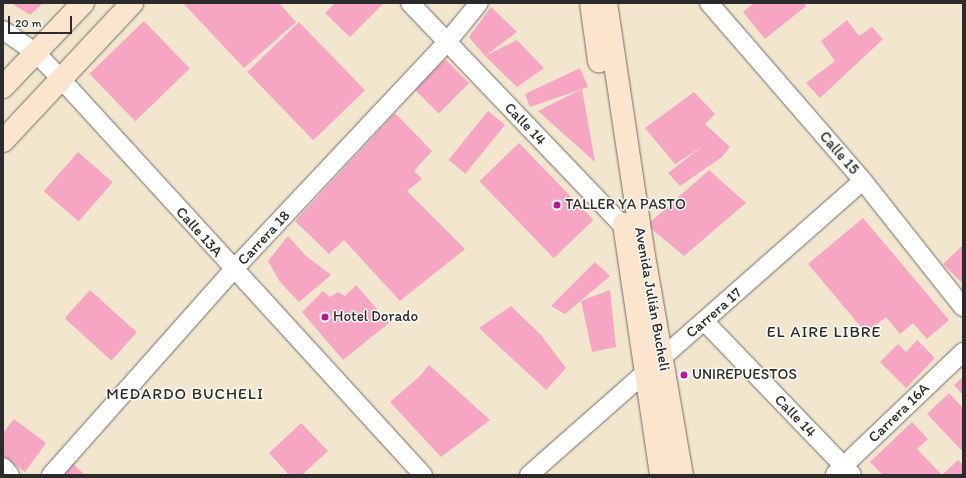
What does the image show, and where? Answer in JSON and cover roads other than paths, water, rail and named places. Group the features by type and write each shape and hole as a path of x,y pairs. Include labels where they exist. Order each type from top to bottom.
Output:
{"street":[{"path":"3,87 83,3"},
{"path":"3,141 60,78 132,3"},
{"name":"Calle 14","path":"410,3 642,244"},
{"name":"Carrera 18","path":"51,475 233,270 447,42 479,3"},
{"name":"Avenida Julián Bucheli","path":"591,3 625,228 644,372 661,475"},
{"name":"Avenida Julián Bucheli","path":"606,3 642,244 682,475"},
{"name":"Calle 15","path":"709,3 863,181 963,308"},
{"name":"Calle 13A","path":"3,30 36,53 60,78 233,270 423,475"},
{"name":"Carrera 17","path":"528,475 644,372 705,322 863,181"},
{"name":"Calle 14","path":"705,322 843,472"},
{"name":"Carrera 16A","path":"843,472 963,352"},
{"path":"3,467 10,475"}],"place":[{"name":"TALLER YA PASTO","path":"557,205"},
{"name":"Hotel Dorado","path":"325,317"},
{"name":"UNIREPUESTOS","path":"684,375"}],"district":[{"name":"EL AIRE LIBRE","path":"824,332"},
{"name":"MEDARDO BUCHELI","path":"185,394"}]}
